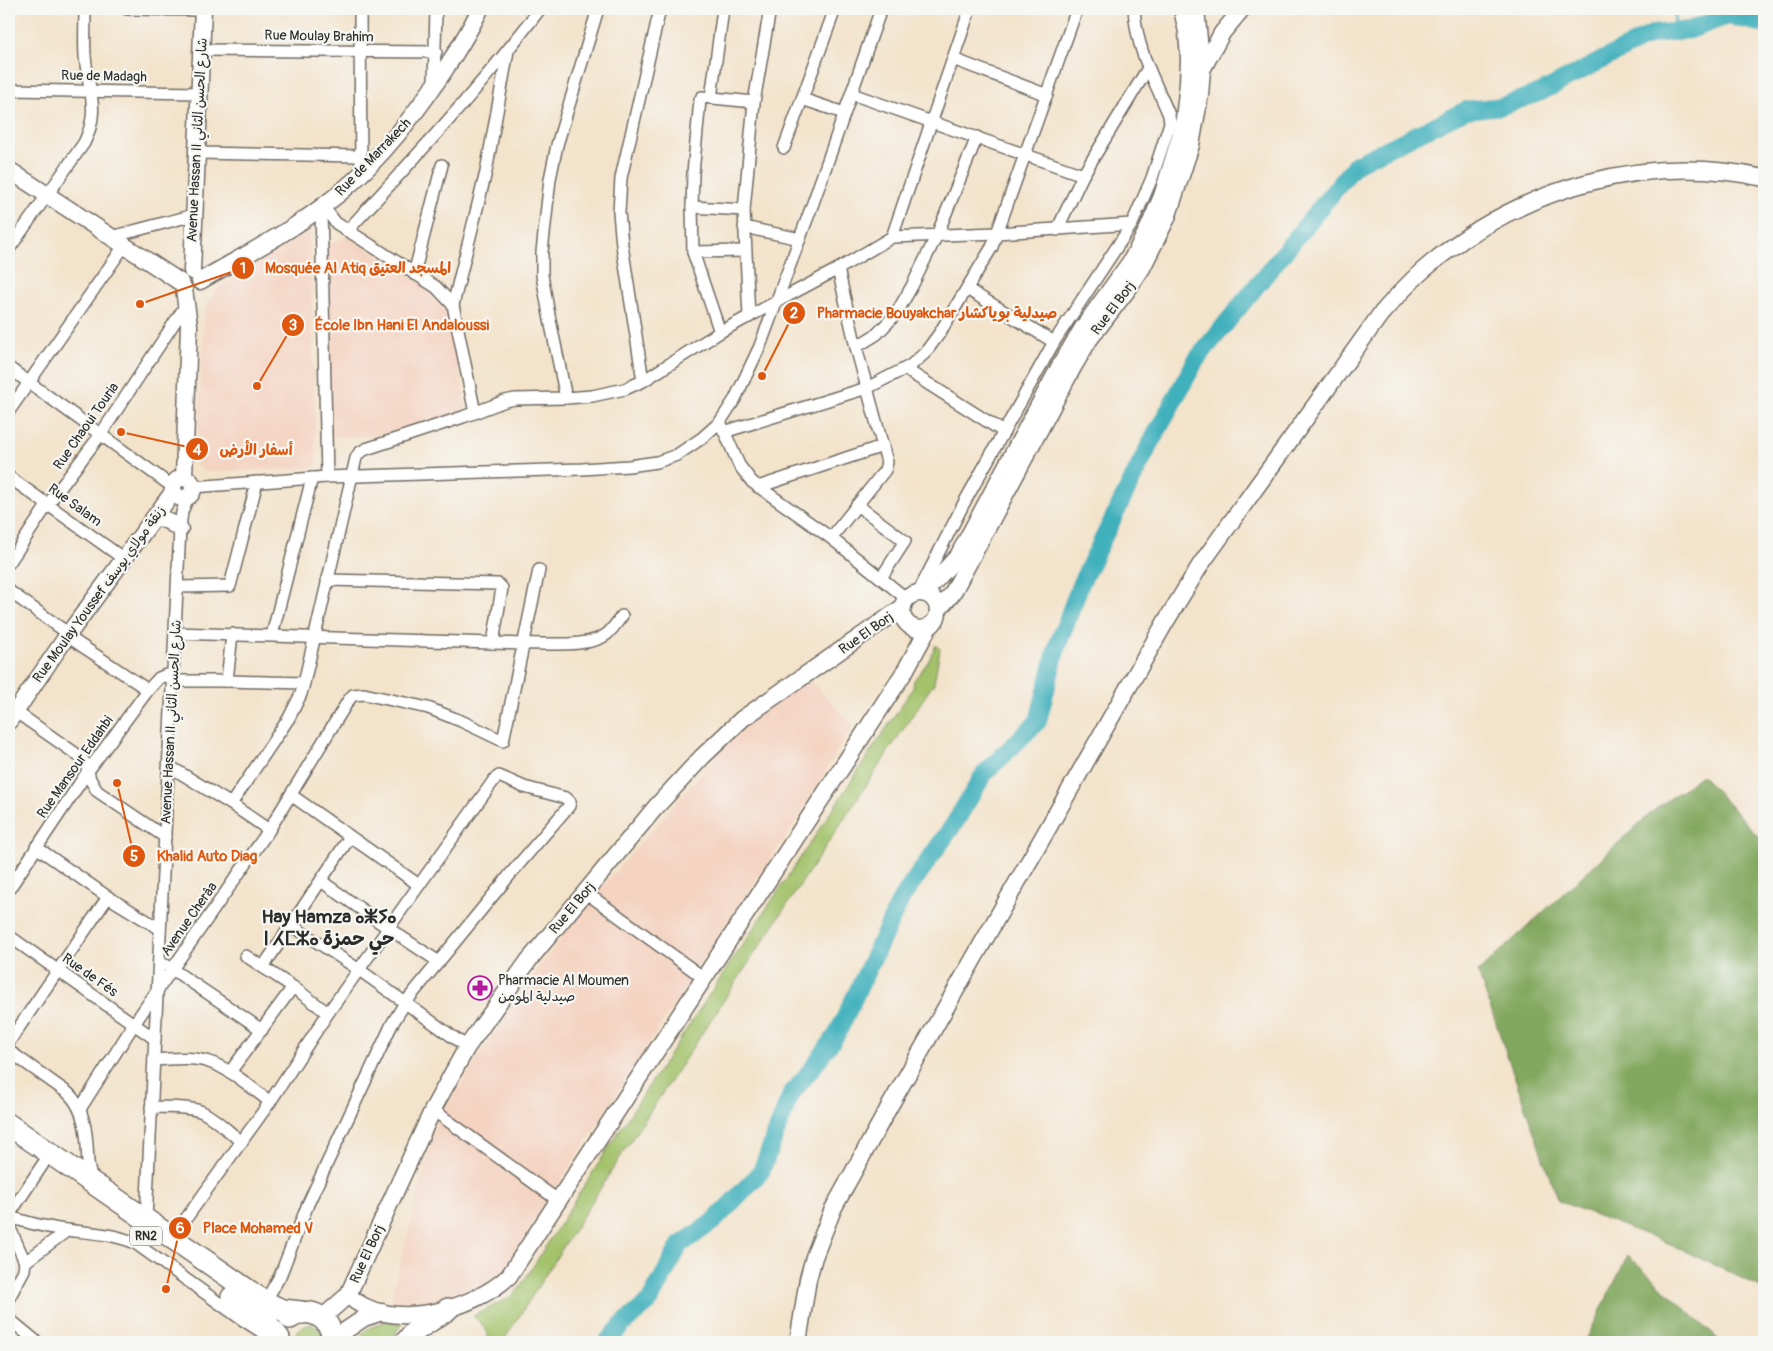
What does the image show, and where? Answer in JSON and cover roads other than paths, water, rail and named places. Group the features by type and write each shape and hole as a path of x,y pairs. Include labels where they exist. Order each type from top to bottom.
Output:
{"highway":[{"name":"RN2","path":"9,1125 265,1302 282,1310 316,1314 322,1318"},
{"name":"RN2","path":"9,1140 257,1314 279,1341"},
{"path":"406,1342 415,1331 448,1309"},
{"path":"279,1341 280,1330 288,1319 301,1312"},
{"path":"322,1318 331,1330 332,1341"}],"main road":[{"name":"Avenue Hassan II شارع الحسن الثاني","path":"181,489 203,9"},
{"name":"Rue de Marrakech","path":"190,286 322,207 361,173 402,130 465,37 480,9"},
{"name":"Rue El Borj","path":"348,1295 432,1110 467,1047 529,960 585,892 673,787 742,719 913,598 958,556 1061,364 1082,329 1131,261 1148,229 1162,196 1184,119 1189,58 1187,32 1182,9"},
{"name":"Rue El Borj","path":"938,610 952,594 1089,340 1128,289 1160,235 1191,145 1198,112 1202,70 1196,9"},
{"path":"1202,70 1222,33 1242,9"},
{"path":"9,170 190,286"},
{"path":"798,1342 808,1279 821,1236 833,1208 888,1108 1166,621 1201,564 1380,315 1426,267 1459,242 1509,211 1562,189 1602,178 1635,172 1668,170 1708,170 1747,174 1764,178"},
{"name":"Rue Moulay Youssef زنقة مولاي يوسف","path":"11,713 155,517 181,489"},
{"path":"155,517 168,521 180,529"},
{"path":"322,1318 348,1295 364,1307 398,1315 415,1316 448,1309 492,1290 501,1284 515,1267 559,1201 905,671 930,625 937,616 938,610 934,599 913,598 904,619 908,624 919,629 930,625"},
{"path":"332,1341 364,1318 382,1312"}],"street":[{"path":"9,249 84,143 90,131 94,118 94,105 85,55 85,9"},
{"path":"127,9 203,9"},
{"path":"360,9 361,173"},
{"path":"434,85 436,9"},
{"path":"348,231 508,51 540,9"},
{"path":"566,398 542,275 542,252 550,179 557,145 598,9"},
{"path":"643,381 622,245 619,212 621,178 660,9"},
{"path":"711,98 723,9"},
{"path":"749,317 744,210 754,102 770,9"},
{"path":"784,148 834,9"},
{"path":"881,9 778,300 749,371 722,427 744,474 758,487 831,538 881,578 913,598 1054,342 1132,224 1152,178 1170,123 1169,115 1140,49 1135,29 1134,9"},
{"path":"892,237 969,9"},
{"path":"9,368 181,489 327,477 629,466 657,462 677,455 722,427 753,422 867,388 904,370 925,353 992,248 1077,9"},
{"name":"Rue Moulay Brahim","path":"202,50 436,52"},
{"path":"475,413 454,305 486,172 508,51"},
{"path":"953,59 1047,95"},
{"path":"1057,230 1083,175 1148,68"},
{"name":"Rue de Madagh","path":"9,90 200,93"},
{"path":"852,94 1083,175"},
{"path":"720,332 693,252 693,173 700,100 702,98 711,98 754,102"},
{"path":"802,99 844,113"},
{"path":"856,347 877,334 896,314 937,235 977,137"},
{"path":"197,153 360,156"},
{"path":"414,274 442,165"},
{"path":"322,207 348,231 436,288 454,305"},
{"path":"322,207 327,477"},
{"path":"692,207 744,210"},
{"path":"9,411 118,241 194,215"},
{"path":"231,804 289,718 301,694 351,477 359,452 475,413 496,404 516,399 566,398 608,393 643,381 720,332 838,269 892,237 1057,230 1132,224"},
{"path":"744,227 800,239"},
{"path":"693,252 745,250"},
{"path":"831,538 886,470 887,462 856,347 838,269"},
{"name":"Rue Chaoui Touria","path":"9,563 48,504 101,434 190,286"},
{"path":"967,289 1054,342"},
{"path":"904,370 1004,432"},
{"path":"758,487 883,446"},
{"name":"Rue Salam","path":"9,477 124,558"},
{"path":"272,635 312,478"},
{"path":"178,587 230,586 257,482"},
{"name":"Avenue Hassan II شارع الحسن الثاني","path":"146,1219 178,587 181,489"},
{"path":"857,505 905,541 881,578"},
{"path":"524,644 539,570"},
{"path":"327,580 498,584 502,588 493,643"},
{"path":"9,591 68,635 148,690"},
{"path":"175,633 524,644 582,643 594,641 606,635 622,616"},
{"path":"227,681 232,634"},
{"name":"Avenue Cherâa","path":"80,1109 157,990 269,830 348,701 354,695 364,694 428,708 503,741 524,644"},
{"name":"Rue Mansour Eddahbi","path":"9,889 88,771 148,690 162,676 166,675 173,681"},
{"path":"173,681 304,683"},
{"path":"11,713 79,756 86,764 97,791 165,837"},
{"path":"169,766 269,830"},
{"path":"172,1238 270,1102 358,969 497,777 499,776 524,786 566,798 570,802 569,806 405,1003 388,1031 308,1204 280,1276 265,1302"},
{"path":"291,795 419,885"},
{"path":"263,967 350,837"},
{"path":"36,847 108,897 160,929"},
{"path":"321,881 440,962"},
{"path":"585,892 704,978"},
{"path":"9,1042 108,897"},
{"path":"291,925 358,969 467,1047"},
{"name":"Rue de Fés","path":"9,936 155,1038"},
{"path":"246,956 328,1013"},
{"path":"159,960 262,1030"},
{"path":"230,1072 293,987"},
{"path":"9,1051 68,1093 80,1109 86,1136 89,1170 95,1184"},
{"path":"154,1060 198,1060 212,1062 230,1072 270,1102"},
{"path":"152,1107 199,1111 242,1142"},
{"path":"432,1110 559,1201"},
{"path":"43,1164 9,1216 33,1224 107,1234 135,1243 240,1318 279,1341"},
{"path":"9,1226 25,1262 24,1270 9,1298"},
{"path":"25,1262 68,1230"},
{"path":"9,1319 37,1342"}],"waterway":[{"path":"1673,32 1676,9"},
{"path":"607,1342 624,1323 649,1302 680,1245 714,1221 761,1172 791,1094 837,1034 901,899 954,824 984,774 1038,721 1057,647 1081,583 1149,446 1196,360 1356,164 1466,110 1502,106 1541,92 1652,34 1690,30 1727,16 1764,24"}],"place":[{"name":"Mosquée Al Atiq المسجد العتيق","path":"140,304"},
{"name":"Pharmacie Bouyakchar صيدلية بوياكشار","path":"762,376"},
{"name":"École Ibn Hani El Andaloussi","path":"257,386"},
{"name":"أسفار الأرض","path":"121,432"},
{"name":"Khalid Auto Diag","path":"117,783"},
{"name":"Pharmacie Al Moumen صيدلية المومن","path":"480,988"},
{"name":"Place Mohamed V","path":"166,1289"}],"district":[{"name":"Hay Hamza ⴰⵥⵢⴰ ⵏ ⵃⵎⵣⴰ حي حمزة","path":"329,928"}]}
